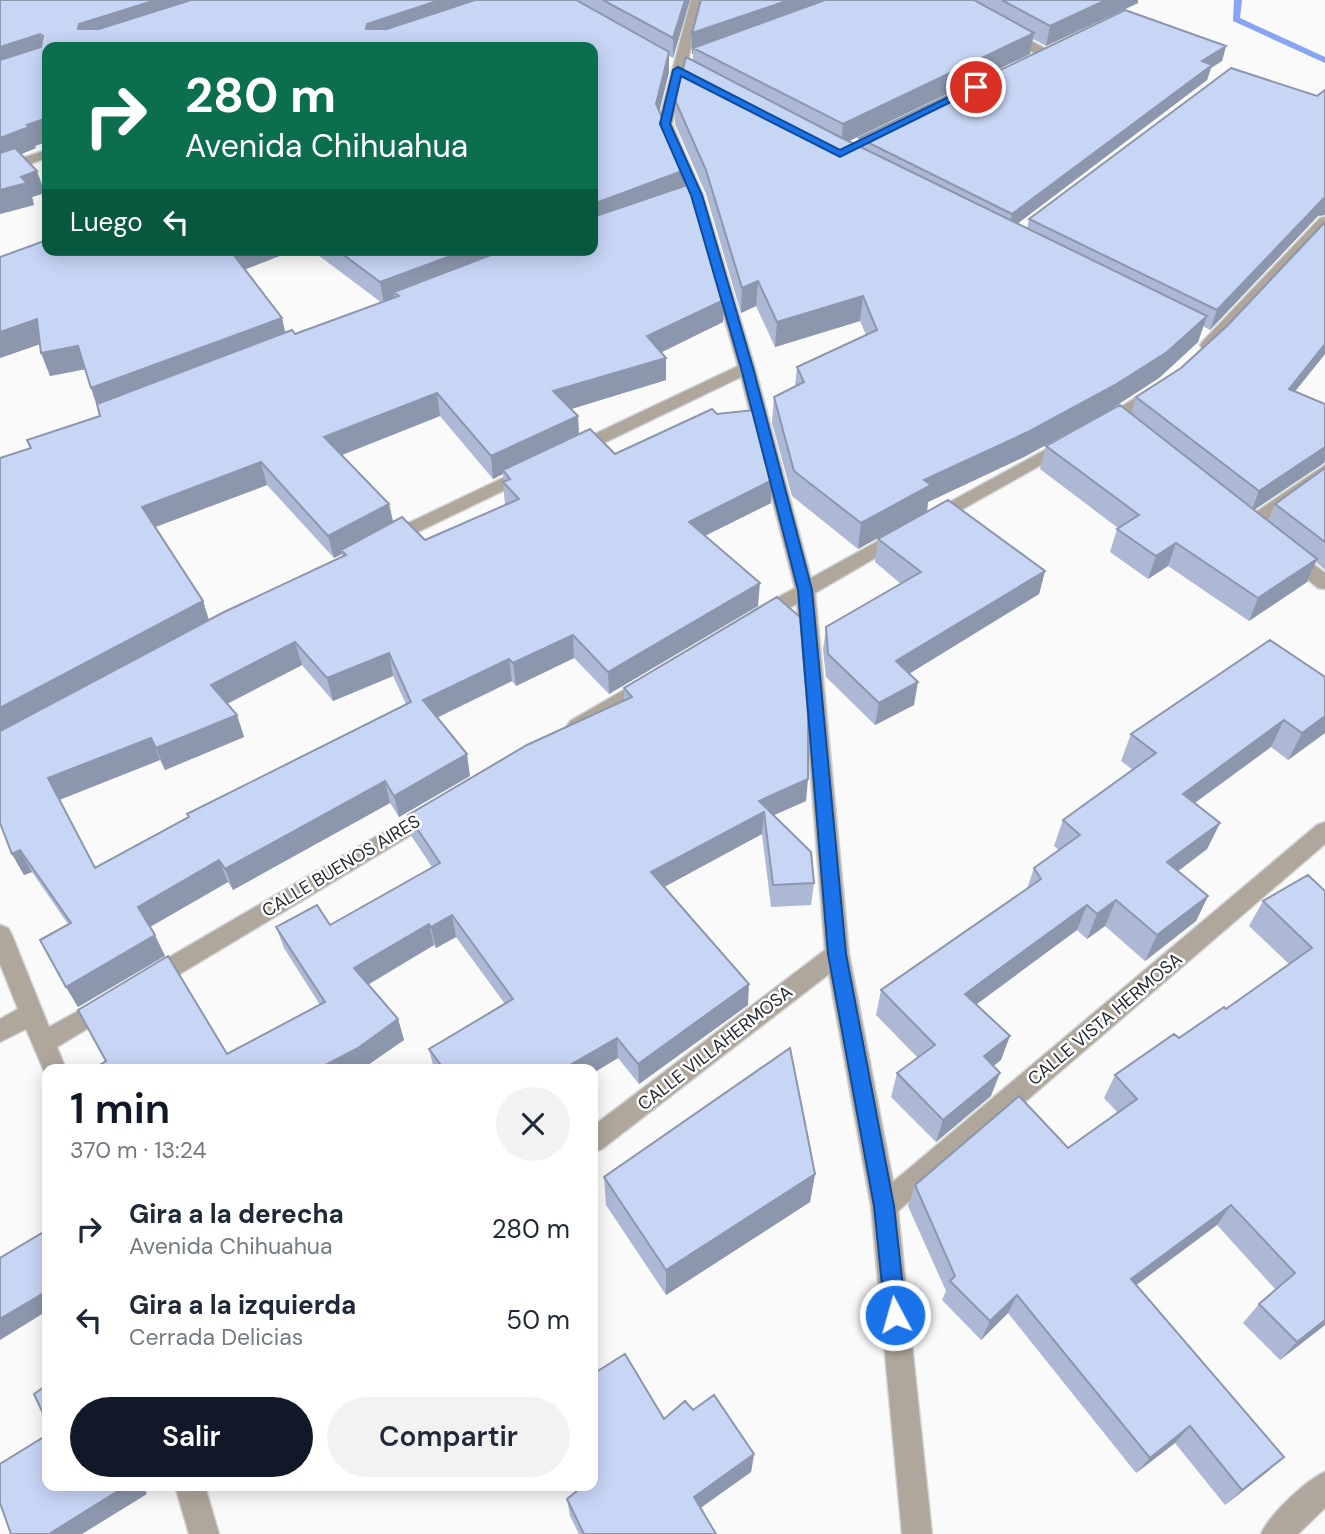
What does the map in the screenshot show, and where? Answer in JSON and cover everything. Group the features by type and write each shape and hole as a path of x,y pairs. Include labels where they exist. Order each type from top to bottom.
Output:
{"street":[{"path":"697,0 682,67 665,124 747,368 805,590 837,954 884,1206 917,1534"},
{"path":"997,26 1045,53"},
{"path":"0,170 42,157"},
{"path":"1195,357 1207,337 1325,221"},
{"path":"374,547 747,368"},
{"path":"746,625 1085,434 1120,421 1176,374"},
{"path":"1325,471 1256,528 1325,583"},
{"path":"556,738 662,675"},
{"name":"CALLE BUENOS AIRES","path":"46,1042 449,802"},
{"name":"CALLE VISTA HERMOSA","path":"884,1206 1325,831"},
{"path":"0,935 46,1042 53,1064"},
{"name":"CALLE VILLAHERMOSA","path":"598,1137 837,954"},
{"path":"0,1031 33,1012"},
{"path":"1276,1534 1325,1488"},
{"path":"191,1491 199,1532"}],"building":[{"path":"0,0 156,0 79,24 78,29 99,29 191,0 440,0 367,24 366,29 387,29 475,0 576,0 669,52 656,104 685,170 598,202 598,42 42,42 42,120 0,138 0,60 41,47 43,36 40,34 0,47"},
{"path":"603,0 685,0 673,38"},
{"path":"701,0 789,0 692,33"},
{"path":"825,0 974,0 1034,33 843,124 693,48"},
{"path":"1002,0 1106,0 1050,26"},
{"path":"1125,10 1226,46 1202,61 1212,65 1012,214 859,138"},
{"path":"686,57 836,135 1207,316 1167,352 1115,385 1030,431 924,480 931,485 861,523 794,471 774,397 804,382 797,367 877,330 863,296 777,322 758,281 742,288 706,170 675,100"},
{"path":"1231,68 1317,96 1325,90 1325,197 1217,310 1029,219"},
{"path":"15,148 37,171 21,177 27,183 0,190 0,153"},
{"path":"690,184 724,300 647,336 666,358 553,391 578,416 491,456 437,393 324,437 389,504 328,536 261,462 142,507 203,601 0,708 0,458 31,448 27,440 100,416 97,404 292,330 295,334 399,296 394,292 488,256 598,256 598,215"},
{"path":"1325,222 1325,344 1289,389 1325,404 1325,447 1259,491 1136,397 1181,368 1228,325"},
{"path":"42,242 42,256 235,256 282,318 91,388 78,346 41,353 37,319 0,332 0,257"},
{"path":"345,256 451,256 380,282"},
{"path":"1120,405 1317,559 1258,598 1176,543 1156,556 1117,529 1139,515 1046,446"},
{"path":"712,409 717,414 754,410 772,480 689,522 760,583 608,672 573,635 513,663 509,659 423,700 467,754 394,796 385,781 225,869 219,860 138,907 155,935 66,987 40,940 71,923 20,850 12,854 0,823 0,731 224,612 346,555 341,550 402,517 425,540 519,499 503,482 510,479 503,470 590,429 615,454","holes":["295,642 327,678 389,653 411,702 187,814 189,817 95,868 48,778 151,738 156,748 237,715 211,685"]},
{"path":"1325,468 1325,542 1275,504"},
{"path":"948,500 1045,571 896,661 918,682 879,703 828,654 826,627 921,572 878,539"},
{"path":"777,597 800,617 808,715 808,779 759,801 811,852 814,883 773,885 764,812 651,872 749,984 638,1064 617,1038 572,1064 440,1064 429,1049 513,999 452,915 431,927 429,924 354,968 398,1019 358,1048 328,1064 102,1064 106,1061 78,1010 168,956 227,1054 325,1002 276,927 317,905 330,925 440,863 408,815 527,745 632,697 624,688"},
{"path":"1270,640 1325,677 1325,716 1302,733 1284,720 1183,794 1220,823 1167,862 1208,896 1157,935 1116,900 1097,914 1087,905 965,994 1010,1036 984,1056 1000,1073 943,1120 897,1073 935,1045 881,990 1041,879 1034,868 1080,835 1063,820 1156,753 1131,734"},
{"path":"1308,875 1325,891 1325,1320 1297,1342 1259,1304 1295,1273 1231,1205 1131,1279 1284,1457 1242,1490 1190,1426 1150,1458 1017,1295 990,1321 950,1281 955,1276 915,1185 1019,1096 1068,1148 1137,1099 1115,1075 1174,1034 1179,1038 1224,1007 1226,1009 1312,948 1263,901"},
{"path":"790,1048 815,1174 666,1270 604,1177"},
{"path":"42,1233 42,1294 0,1319 0,1258"},
{"path":"625,1354 664,1419 685,1401 693,1410 714,1395 754,1454 694,1497 716,1534 584,1534 567,1499 577,1491 598,1491 598,1371"},
{"path":"42,1388 42,1411 34,1394"},
{"path":"42,1438 42,1491 118,1491 49,1534 11,1534 0,1503 0,1464"}],"waterway":[{"path":"1238,0 1236,19 1325,60"}],"route":[{"path":"895,1315 884,1206 837,954 805,590 747,368 696,195 665,124 678,70 840,154 976,87"}]}
